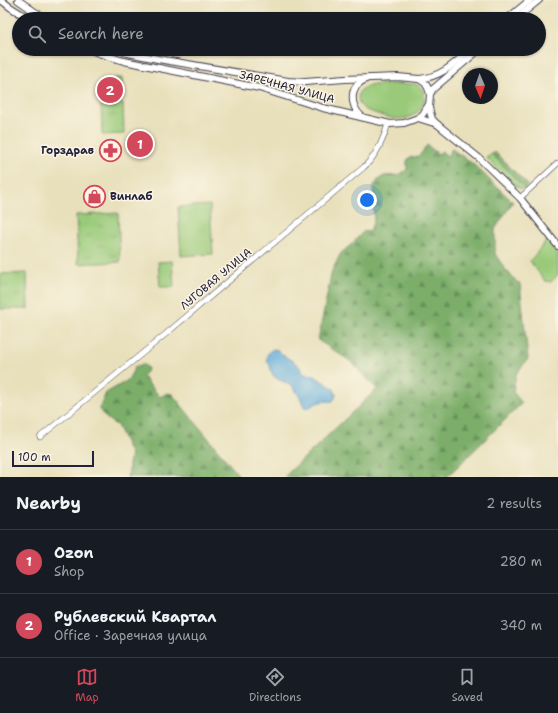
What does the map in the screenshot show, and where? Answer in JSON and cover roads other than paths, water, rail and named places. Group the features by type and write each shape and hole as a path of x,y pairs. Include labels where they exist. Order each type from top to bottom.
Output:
{"street":[{"path":"1,0 19,12"},
{"path":"18,0 35,12"},
{"path":"515,12 530,0"},
{"path":"524,12 539,0"},
{"name":"ЗАРЕЧНАЯ УЛИЦА","path":"108,56 124,61 259,88 323,108 388,124 404,123 418,118"},
{"name":"ЗАРЕЧНАЯ УЛИЦА","path":"143,56 288,81 304,82 398,77 419,79 426,78 436,76 462,56"},
{"path":"430,94 433,89 472,56"},
{"path":"362,117 355,109 353,96 354,90 358,84 362,80 368,78"},
{"path":"419,79 425,83 430,94 429,108 432,119 479,158 520,198 558,246"},
{"path":"418,118 423,114 429,104"},
{"path":"418,118 437,124"},
{"name":"ЛУГОВАЯ УЛИЦА","path":"40,437 162,338 364,167 379,147 388,124"},
{"path":"520,198 558,163"}],"water":[{"path":"274,349 278,350 299,366 304,374 313,375 333,388 336,394 333,401 320,402 309,407 304,407 301,399 291,384 279,380 272,373 270,364 267,362 267,358 269,352"}],"place":[{"name":"Рублевский Квартал","path":"110,90"},
{"name":"Ozon","path":"140,144"},
{"name":"Горздрав","path":"110,150"},
{"name":"Винлаб","path":"95,196"}]}
